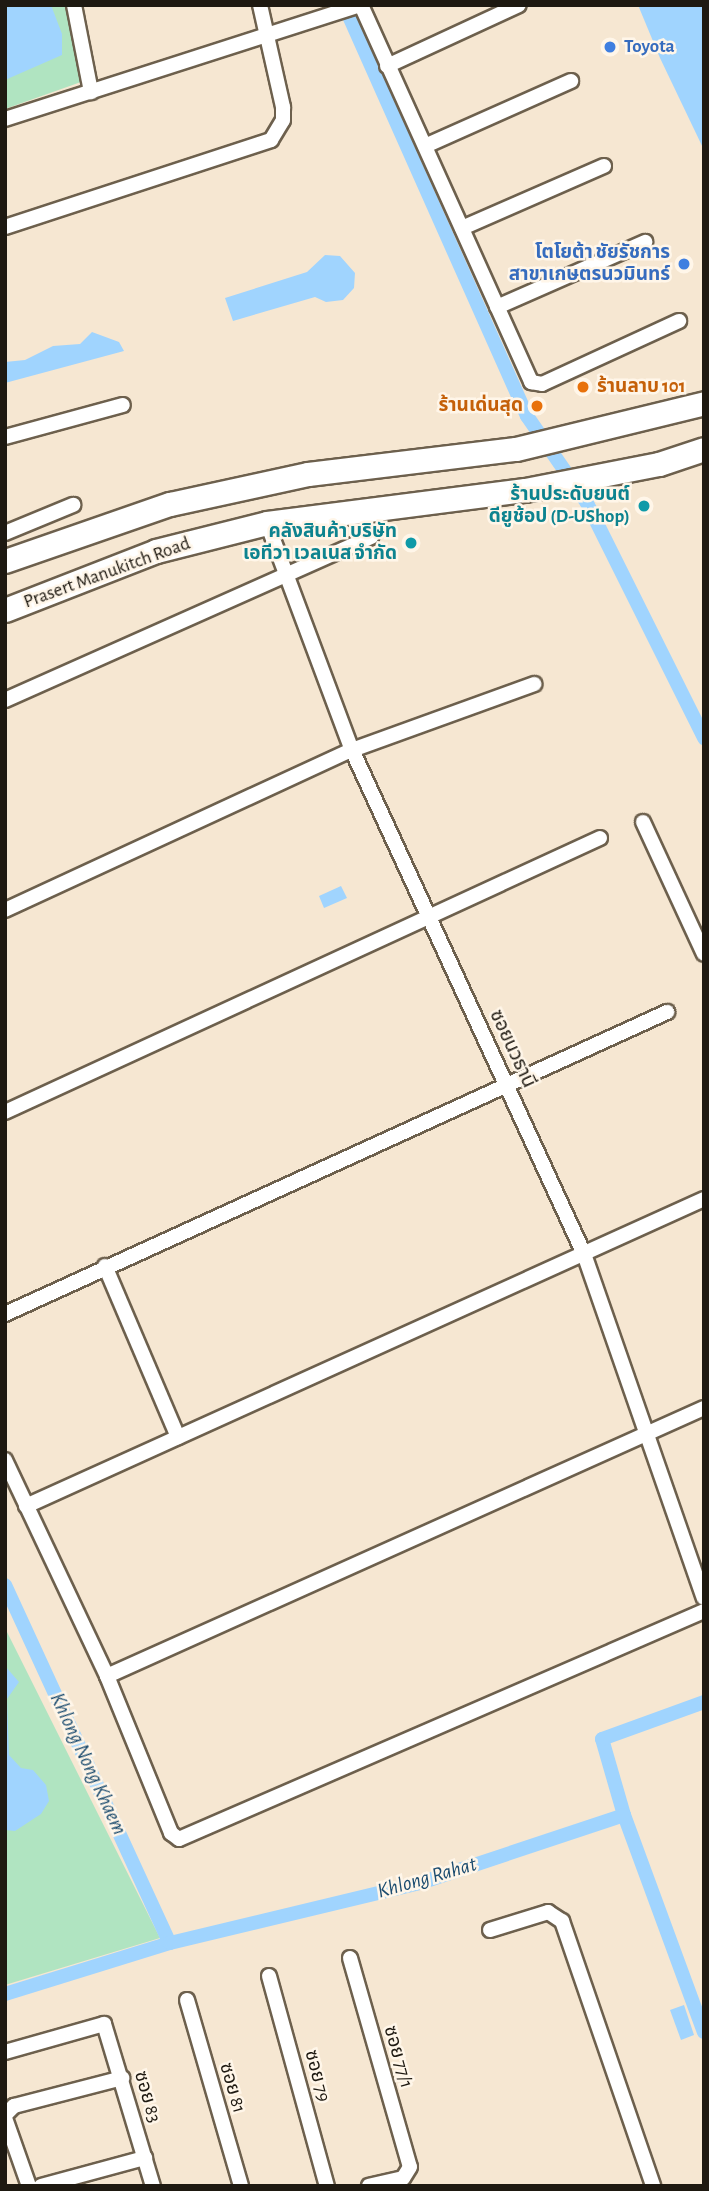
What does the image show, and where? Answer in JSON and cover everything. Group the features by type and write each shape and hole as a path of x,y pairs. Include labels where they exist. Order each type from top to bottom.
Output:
{"main road":[{"path":"544,445 704,403"},
{"path":"5,561 177,502 308,474 544,445 704,416"},
{"name":"Prasert Manukitch Road","path":"5,610 156,551 267,523 566,482 659,464 704,449"}],"street":[{"path":"74,5 91,92"},
{"path":"5,227 271,140 283,120 283,107 260,5"},
{"path":"5,119 361,5 463,228 527,377 536,386 679,321"},
{"path":"387,66 519,5"},
{"path":"425,146 571,81"},
{"path":"463,228 604,166"},
{"path":"497,307 645,242"},
{"path":"5,437 123,405"},
{"path":"5,533 73,505"},
{"name":"ซอยนวธานี","path":"267,523 283,575 352,750 427,916 509,1086 584,1254 704,1598"},
{"path":"5,700 372,537"},
{"path":"5,910 352,750 534,684"},
{"path":"643,821 704,954"},
{"path":"5,1112 600,838"},
{"path":"5,1314 105,1266 509,1086 667,1012"},
{"path":"26,1506 704,1199"},
{"path":"105,1266 178,1437"},
{"path":"107,1676 704,1408"},
{"path":"5,1460 107,1676 171,1833 179,1839 704,1611"},
{"path":"490,1930 548,1912 562,1921 653,2186"},
{"name":"ซอย 77/1","path":"350,1958 410,2167 403,2178 369,2186"},
{"name":"ซอย 79","path":"269,1976 327,2186"},
{"name":"ซอย 81","path":"187,2000 241,2186"},
{"name":"ซอย 83","path":"5,2052 99,2024 108,2029 153,2186"},
{"path":"29,2186 5,2117 13,2106 122,2078"},
{"path":"41,2186 145,2158"}],"green space":[{"path":"5,5 65,5 81,82 5,109"},
{"path":"5,1628 160,1938 5,1985"}],"water":[{"path":"5,5 51,5 62,34 62,55 5,80"},
{"path":"638,5 704,5 704,150 660,58"},
{"path":"325,255 340,256 355,273 354,288 343,300 326,302 315,297 233,321 225,298 307,272"},
{"path":"92,332 119,342 124,351 5,383 5,362 25,360 53,346 80,344"},
{"path":"341,886 347,898 324,908 319,896"},
{"path":"5,1666 19,1682 7,1699 9,1755 21,1768 33,1770 46,1785 49,1801 41,1814 15,1831 5,1830"},
{"path":"684,2005 694,2035 681,2040 670,2010"}],"waterway":[{"path":"344,5 527,416 587,503 704,738"},
{"name":"Khlong Nong Khaem","path":"5,1585 170,1943"},
{"path":"624,1815 602,1739 704,1702"},
{"name":"Khlong Rahat","path":"5,1994 170,1943 420,1883 624,1815 704,2032"}],"place":[{"name":"Toyota","path":"610,47"},
{"name":"โตโยต้า ชัยรัชการ สาขาเกษตรนวมินทร์","path":"684,264"},
{"name":"ร้านลาบ 101","path":"583,387"},
{"name":"ร้านเด่นสุด","path":"537,406"},
{"name":"ร้านประดับยนต์ ดียูช้อป (D-UShop)","path":"644,506"},
{"name":"คลังสินค้า บริษัท เอทีวา เวลเนส จำกัด","path":"411,543"}]}
